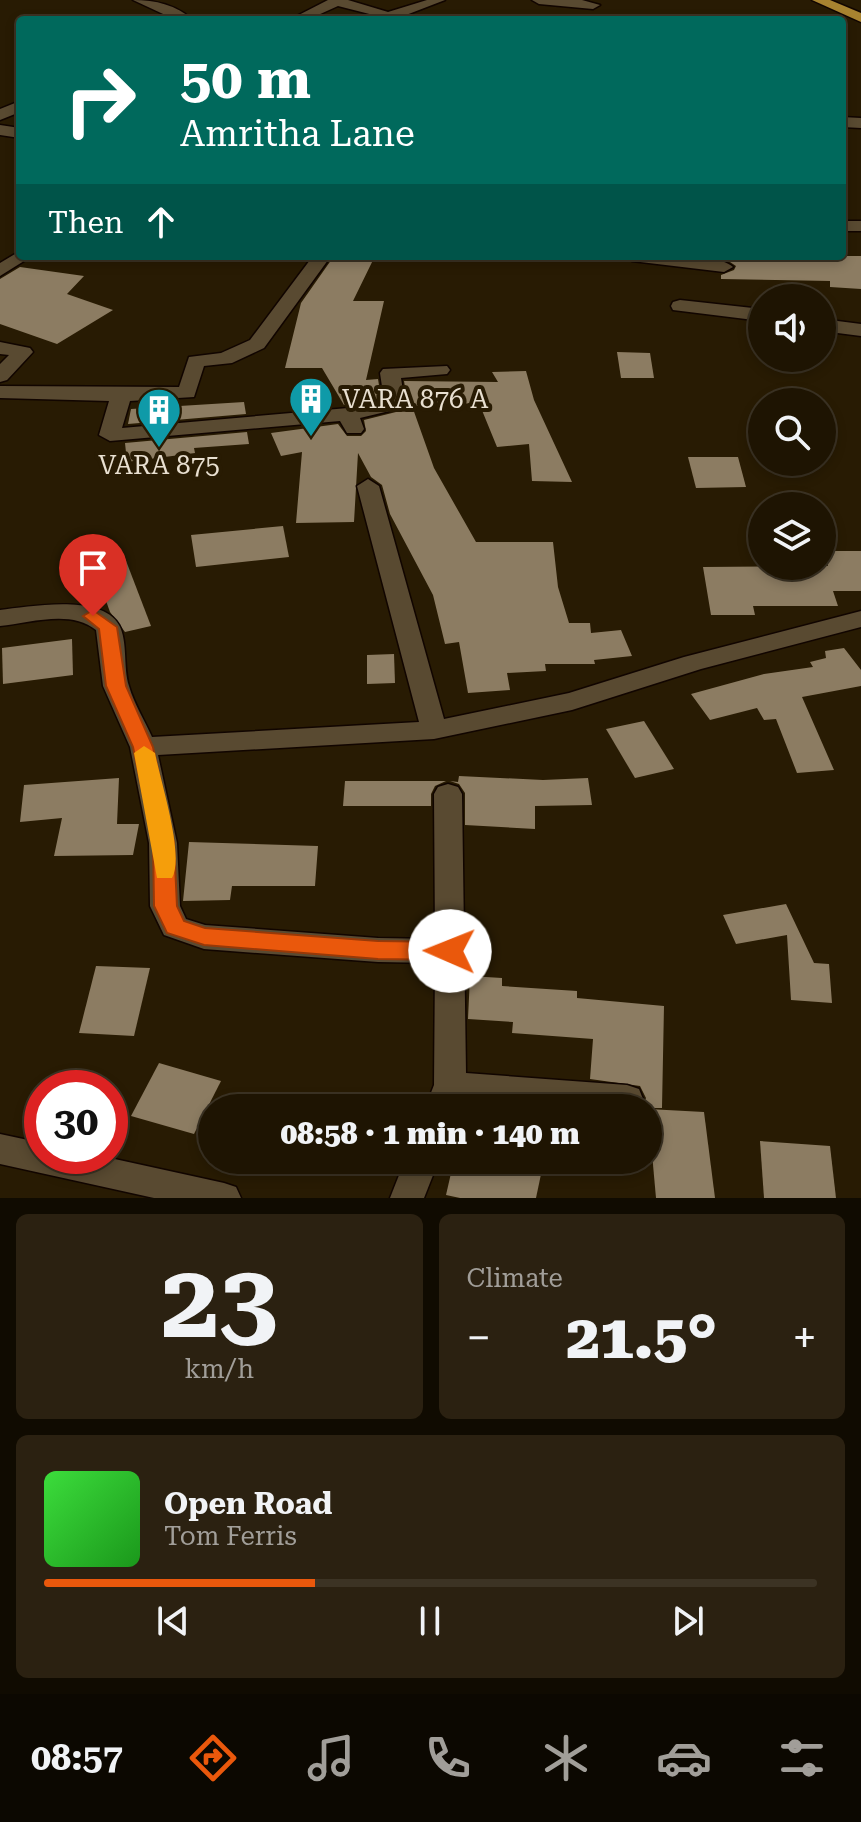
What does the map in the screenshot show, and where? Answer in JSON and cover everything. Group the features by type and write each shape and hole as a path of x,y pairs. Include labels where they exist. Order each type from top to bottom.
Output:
{"main road":[{"path":"819,0 861,18"}],"street":[{"path":"140,0 179,16"},
{"path":"391,16 407,7 421,8 438,0"},
{"path":"539,0 594,2"},
{"path":"305,16 338,1 386,16"},
{"path":"0,271 17,260"},
{"path":"0,392 187,393 196,361 225,359 257,344 319,260"},
{"path":"665,260 724,267"},
{"path":"680,306 748,313"},
{"path":"836,327 861,330"},
{"path":"0,348 23,352 0,376"},
{"path":"121,395 110,435 351,422 395,404 390,373 440,370"},
{"path":"368,486 434,730"},
{"path":"0,618 80,613 103,621 108,627 116,686 143,747 163,843 165,906 175,927 204,937 378,950 450,951"},
{"path":"143,747 434,730 572,701 693,663 861,619"},
{"path":"446,1094 450,951 448,794"},
{"path":"0,1149 224,1198"},
{"path":"407,1198 416,1174"}],"building":[{"path":"846,256 861,256 861,289 836,287 830,281 721,279 721,275 734,270 736,266 727,260 846,260"},
{"path":"331,260 373,260 353,301 384,301 366,380 378,379 381,398 344,405 322,368 285,368 301,303"},
{"path":"20,267 84,276 67,294 113,310 57,344 0,324 0,279"},
{"path":"617,352 650,353 654,378 621,378"},
{"path":"526,371 534,400 572,482 532,481 529,444 497,447 479,403 412,406 434,468 476,542 553,542 558,587 569,623 590,623 591,633 621,630 632,656 594,660 595,664 545,664 546,671 507,673 510,690 468,693 459,642 445,644 433,595 390,514 382,485 371,477 358,453 354,522 296,523 302,452 281,456 271,433 338,424 347,436 361,436 366,431 364,420 404,410 408,404 404,381 498,382 492,372"},
{"path":"244,402 246,414 128,424 131,409"},
{"name":"VARA 875","path":"247,432 249,444 194,448 195,453 127,462 125,443"},
{"path":"688,457 738,457 746,487 696,488"},
{"path":"283,526 289,557 196,567 191,535"},
{"path":"836,551 861,551 861,591 833,591 838,606 753,606 755,615 711,615 703,567 748,567 748,580 836,580"},
{"path":"123,553 151,626 125,632 110,612 91,559"},
{"path":"72,639 73,675 3,684 2,648"},
{"path":"844,648 861,670 861,686 802,697 834,770 797,773 776,719 764,720 757,708 710,720 691,694 764,674 813,667 810,662 826,658 825,651"},
{"path":"394,654 395,683 367,684 367,655"},
{"path":"644,721 674,769 635,778 606,729"},
{"path":"459,776 543,780 588,778 592,805 535,806 535,829 465,825 465,793 459,784 450,781 458,782"},
{"path":"119,778 117,824 139,824 133,855 54,856 62,818 20,822 24,785"},
{"path":"345,781 446,781 435,786 431,806 343,806"},
{"path":"189,842 318,846 315,886 232,886 230,900 183,901"},
{"path":"786,904 814,963 829,964 832,1003 791,1000 787,935 736,944 723,915"},
{"path":"96,966 150,968 134,1036 79,1033"},
{"path":"470,976 502,978 502,986 577,991 577,998 664,1006 662,1108 662,1094 644,1094 640,1086 590,1079 593,1039 512,1033 513,1022 468,1019"},
{"path":"159,1063 221,1081 214,1094 198,1094 198,1126 194,1134 131,1116"},
{"path":"662,1110 704,1112 715,1198 656,1198 654,1174 662,1174"},
{"path":"760,1141 830,1146 836,1198 764,1198"},
{"path":"451,1174 541,1174 536,1198 460,1198 446,1195"}],"slow traffic":[{"path":"144,753 163,843 164,872"}],"place":[{"name":"VARA 876 A","path":"311,438"},
{"name":"VARA 875","path":"159,449"}],"route":[{"path":"93,616 108,627 116,686 143,747 163,843 165,906 175,927 204,937 378,950 450,951"}]}
